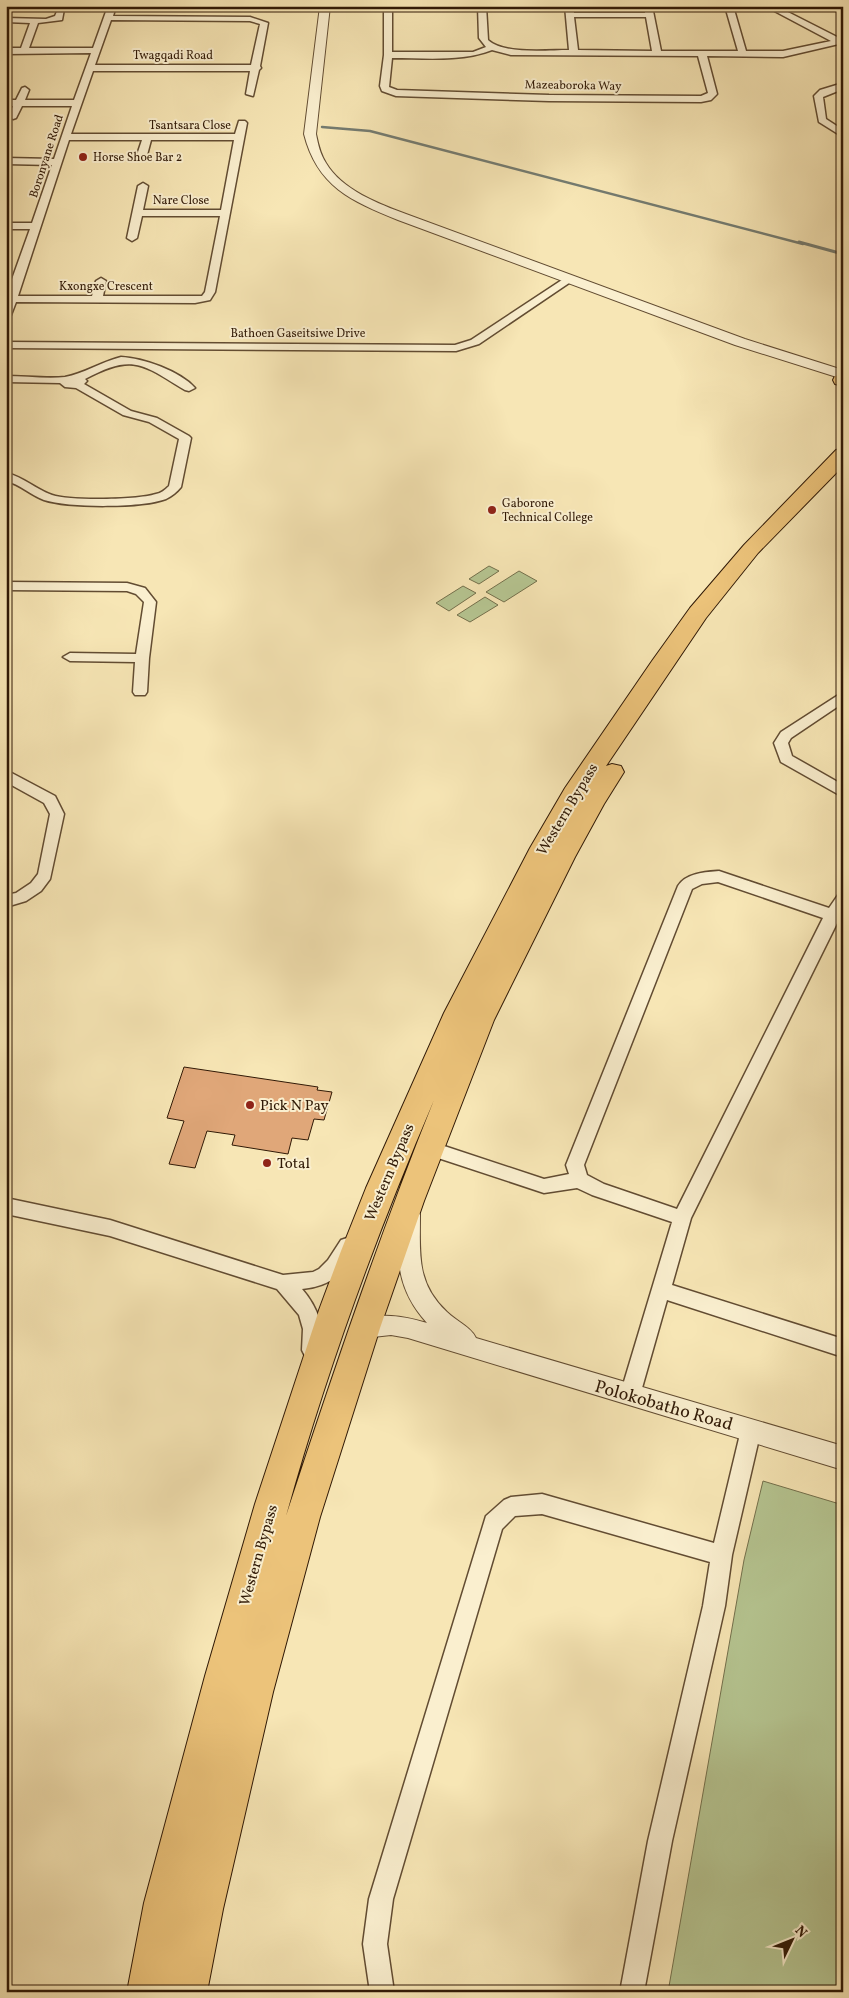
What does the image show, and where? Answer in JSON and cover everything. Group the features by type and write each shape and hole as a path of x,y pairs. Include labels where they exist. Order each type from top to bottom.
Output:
{"highway":[{"path":"836,467 843,447"},
{"name":"Western Bypass","path":"186,1992 203,1910 254,1692 303,1517 364,1328 409,1200 480,1020 593,801 717,615 792,529 836,467"},
{"name":"Western Bypass","path":"148,1992 164,1903 222,1676 286,1462 335,1310 381,1188 458,1013 539,854 574,794 660,666 698,613 751,550 836,467"}],"street":[{"name":"Boronyane Road","path":"6,315 95,50 112,6"},
{"path":"325,6 310,134 318,160 328,175 358,197 386,211 843,379"},
{"path":"388,6 388,55 462,55 474,54 493,47"},
{"path":"482,6 483,38 493,47 512,52 743,54 796,52 840,40"},
{"path":"729,6 743,54"},
{"path":"769,6 840,40"},
{"path":"207,8 208,21"},
{"path":"250,19 254,8"},
{"path":"158,9 160,21"},
{"path":"6,20 35,21 56,19 59,18 61,11"},
{"path":"574,53 569,11 649,11 658,54"},
{"path":"107,18 160,21 250,19 264,23 257,68 250,94"},
{"path":"24,51 35,21"},
{"path":"6,50 36,54 95,50"},
{"name":"Mazeaboroka Way","path":"388,55 384,86 390,92 404,94 549,98 701,99 711,97 713,94 702,54"},
{"path":"150,68 153,56"},
{"path":"200,68 202,56"},
{"name":"Twagqadi Road","path":"90,68 257,68"},
{"path":"843,86 818,96 822,120 843,134"},
{"path":"12,116 25,90"},
{"path":"6,103 77,103"},
{"path":"239,137 242,123"},
{"name":"Tsantsara Close","path":"67,137 239,137 210,292 206,298"},
{"path":"142,155 146,137"},
{"path":"6,161 58,162"},
{"name":"Nare Close","path":"132,238 143,186"},
{"name":"Nare Close","path":"136,213 226,213"},
{"path":"6,226 36,226"},
{"name":"Bathoen Gaseitsiwe Drive","path":"6,346 456,348 475,342 568,279"},
{"path":"97,299 101,281"},
{"name":"Kxongxe Crescent","path":"10,299 195,300 206,298"},
{"path":"6,378 66,380 67,385 114,362 138,362 147,364 189,388"},
{"path":"6,477 19,480 46,497 60,500 141,500 159,497 175,487 185,438 148,418 127,413 78,381"},
{"path":"6,586 126,587 140,590 150,602 142,658 140,692"},
{"path":"70,658 142,658"},
{"path":"843,696 786,735 781,743 786,759 843,792"},
{"path":"6,775 50,800 57,814 45,875 36,887 21,896 6,901"},
{"path":"579,1180 575,1165 686,886 698,879 719,876 832,915"},
{"path":"630,1395 682,1218 832,915 843,899"},
{"path":"429,1148 544,1186 579,1180 598,1190 682,1218"},
{"path":"6,1206 110,1228 283,1282 308,1282 326,1275 335,1266 381,1188"},
{"path":"409,1200 410,1270 416,1289 428,1308 442,1324 485,1352"},
{"path":"283,1282 306,1307 314,1334 312,1352 286,1462"},
{"path":"660,1290 843,1348"},
{"name":"Polokobatho Road","path":"364,1328 391,1326 408,1328 843,1458"},
{"path":"632,1992 660,1841 714,1606 722,1555 751,1430"},
{"path":"382,1992 375,1944 381,1900 493,1523 511,1507 542,1504 722,1555"}],"green space":[{"path":"489,566 499,571 479,584 469,579"},
{"path":"519,571 537,581 504,602 486,592"},
{"path":"463,586 476,593 449,611 436,603"},
{"path":"485,597 498,605 470,622 457,615"},
{"path":"763,1481 843,1505 843,1992 668,1992 744,1560"}],"building":[{"name":"Pick N Pay","path":"184,1067 318,1087 317,1090 332,1092 324,1120 314,1119 308,1140 292,1138 288,1154 232,1145 235,1135 207,1131 195,1168 169,1164 184,1121 167,1118"}],"waterway":[{"path":"322,127 370,131 803,244"},
{"path":"799,242 843,254"}],"place":[{"name":"Horse Shoe Bar 2","path":"83,157"},
{"name":"Gaborone Technical College","path":"492,510"},
{"name":"Pick N Pay","path":"250,1105"},
{"name":"Total","path":"267,1163"}]}
